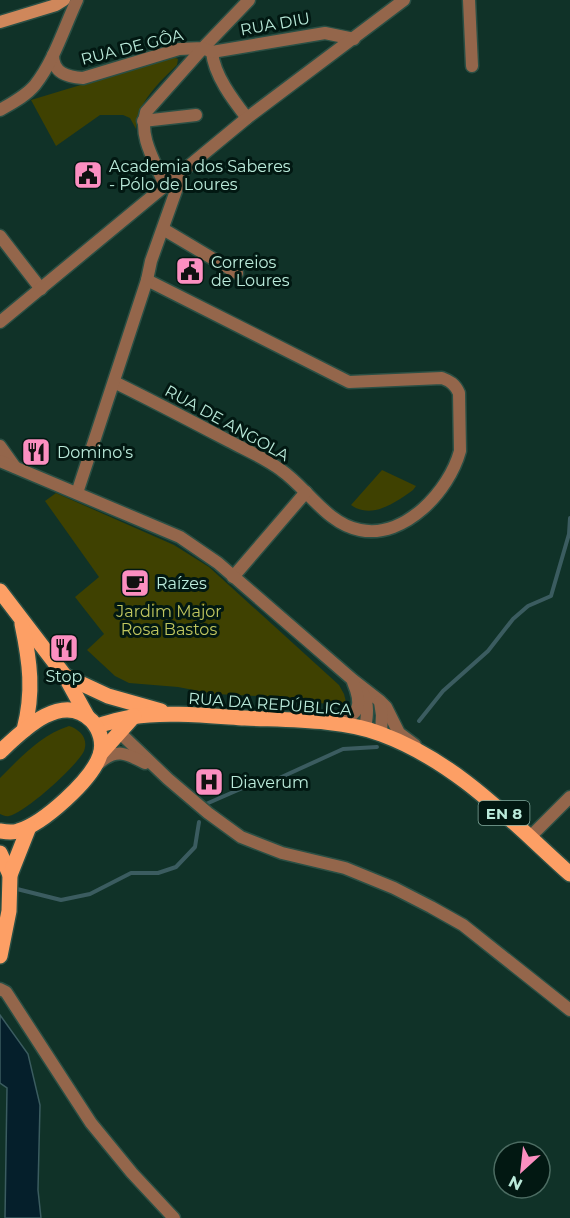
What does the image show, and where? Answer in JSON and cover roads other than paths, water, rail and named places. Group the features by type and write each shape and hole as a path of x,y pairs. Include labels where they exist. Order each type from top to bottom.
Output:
{"main road":[{"path":"0,22 56,5 64,0"},
{"path":"0,591 65,676 101,739 98,759"},
{"path":"22,621 31,669 30,708 24,730"},
{"path":"65,676 108,696 174,715"},
{"path":"0,752 46,714 60,710 74,710 91,721"},
{"name":"RUA DA REPÚBLICA","path":"91,721 134,716 174,715 334,724 381,733 433,758"},
{"path":"0,831 16,832 29,827 65,799 134,716"},
{"name":"EN 8","path":"433,758 473,786 570,874"},
{"path":"9,875 29,827"},
{"path":"0,853 9,875 9,911 0,956"}],"street":[{"path":"0,110 34,87 53,54 77,0"},
{"name":"RUA DE GÔA","path":"53,54 55,66 62,74 71,78 83,78 179,49 207,50 249,0"},
{"path":"0,322 248,118 404,0"},
{"path":"469,0 472,66"},
{"name":"RUA DIU","path":"207,50 326,33 354,39"},
{"path":"165,186 143,131 143,121 146,112 207,50 230,94 248,118"},
{"path":"143,121 196,115"},
{"path":"77,493 147,280 151,261 183,171"},
{"path":"163,229 237,273"},
{"path":"0,236 41,289"},
{"name":"RUA DE ANGOLA","path":"114,382 281,470 335,519 362,531 378,531 395,526 415,515 440,491 458,459 459,393 456,386 449,380 442,378 349,382 147,280"},
{"path":"0,446 15,467"},
{"path":"0,461 180,537 218,563 380,701 386,707 399,733 433,758"},
{"path":"233,577 306,492"},
{"path":"334,724 349,719 357,710 360,699 353,680"},
{"path":"353,680 366,696 368,713 365,729"},
{"path":"380,701 381,733"},
{"path":"119,732 208,813 241,837 282,853 345,868 394,888 431,907 463,926 570,1010"},
{"path":"98,759 109,754 128,754 156,768"},
{"path":"530,837 570,797"},
{"path":"0,989 6,992 91,1123 132,1173 174,1218"}],"water":[{"path":"0,1015 28,1054 40,1105 38,1190 41,1218 5,1218 7,1088 0,1083"}],"waterway":[{"path":"419,721 443,691 488,651 513,619 528,606 551,596 569,534 570,518"},
{"path":"206,804 254,783 275,780 343,749 377,747"},
{"path":"13,888 61,900 90,894 131,873 158,873 176,867 195,847 199,822"}],"place":[{"name":"Academia dos Saberes - Pólo de Loures","path":"88,175"},
{"name":"Correios de Loures","path":"190,271"},
{"name":"Domino's","path":"36,452"},
{"name":"Raízes","path":"135,583"},
{"name":"Stop","path":"64,648"},
{"name":"Diaverum","path":"209,782"}],"park label":[{"name":"Jardim Major Rosa Bastos","path":"169,620"}]}
